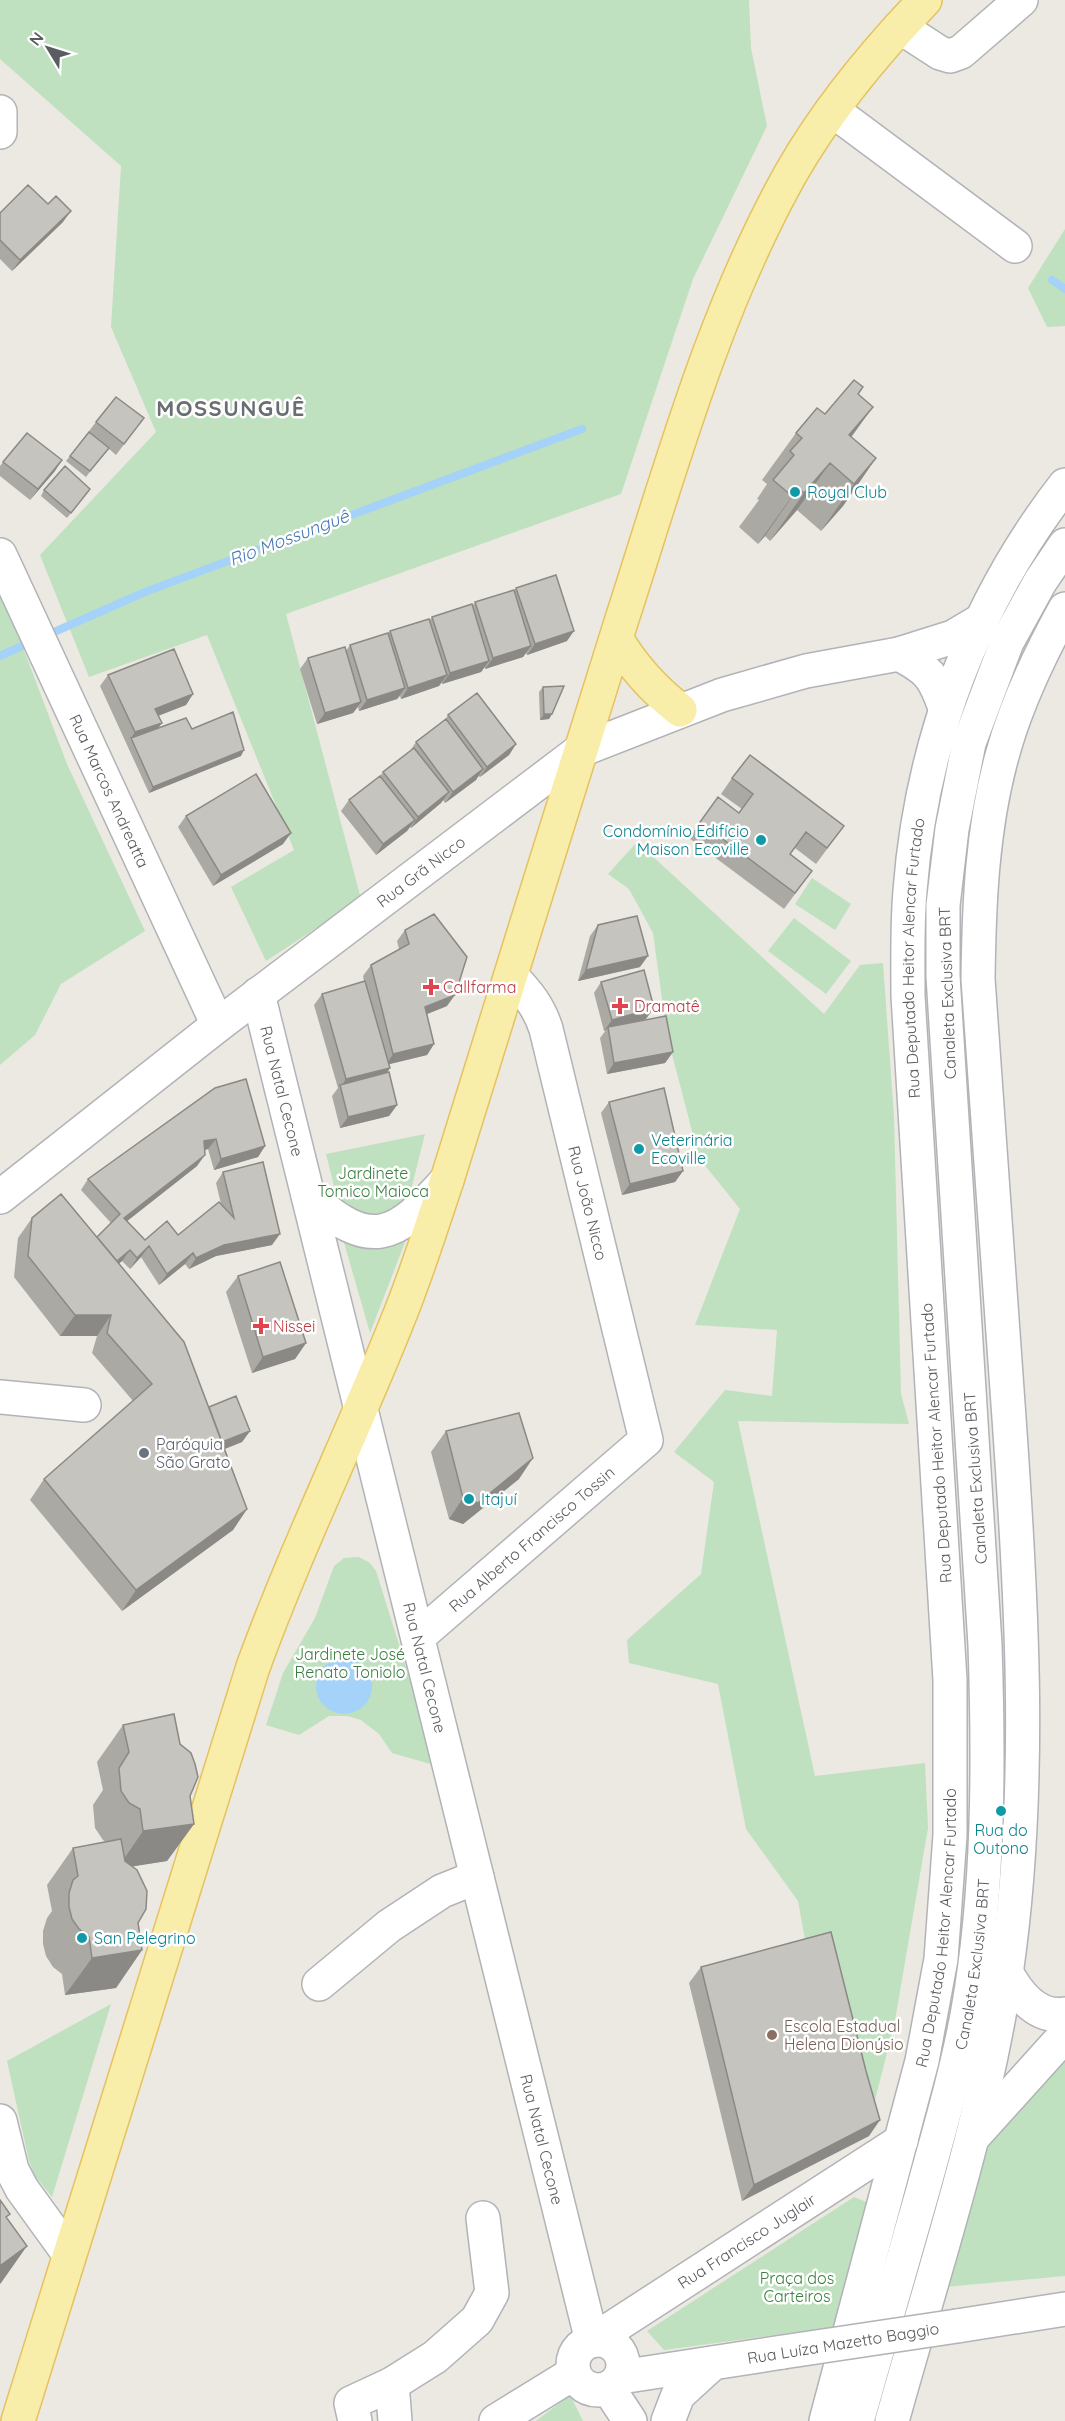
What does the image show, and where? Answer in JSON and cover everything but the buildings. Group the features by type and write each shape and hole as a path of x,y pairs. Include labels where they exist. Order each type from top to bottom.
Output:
{"main road":[{"path":"18,2421 254,1666 275,1607 398,1320 447,1180 616,638 723,316 773,208 793,171 832,110 925,0"},
{"path":"616,638 640,673 680,710"}],"street":[{"path":"900,27 950,57 961,52 1021,0"},
{"path":"832,110 1015,246"},
{"name":"Rua Deputado Heitor Alencar Furtado","path":"826,2421 922,2061 941,1959 950,1835 952,1748 947,1617 908,996 910,891 917,829 930,762 945,708 980,621 1021,548 1065,485"},
{"name":"Canaleta Exclusiva BRT","path":"857,2421 941,2125 968,2011 981,1893 987,1803 985,1645 943,976 943,905 952,829 969,743 1007,642 1040,582 1065,545"},
{"name":"Rua Marcos Andreatta","path":"0,555 218,1025"},
{"name":"Rua Grã Nicco","path":"0,1197 258,994 581,750 680,710 765,681 843,663 899,654 953,637 980,621"},
{"path":"892,2421 971,2140 995,2039 1006,1972 1019,1837 1024,1719 1019,1577 979,991 978,938 985,840 1002,756 1032,672 1061,623"},
{"path":"899,654 928,672 937,684 945,708"},
{"name":"Rua João Nicco","path":"512,976 529,994 540,1012 546,1029 646,1440"},
{"name":"Rua Natal Cecone","path":"258,994 592,2341"},
{"path":"308,1195 345,1225 363,1231 378,1232 393,1228 410,1217 447,1180"},
{"path":"0,1397 84,1405"},
{"name":"Rua Alberto Francisco Tossin","path":"418,1637 646,1440"},
{"path":"319,1984 389,1926 442,1892 477,1876"},
{"path":"1006,1972 1016,1991 1031,2005 1045,2012 1065,2014"},
{"path":"971,2140 1065,2035"},
{"path":"0,2121 12,2170 22,2189 69,2254"},
{"name":"Rua Francisco Juglair","path":"592,2341 901,2141"},
{"path":"355,2421 351,2403 392,2384 435,2357 477,2320 492,2293 483,2218"},
{"name":"Rua Luíza Mazetto Baggio","path":"615,2383 713,2363 1065,2309"},
{"path":"592,2341 609,2342 616,2347 624,2361 615,2383 601,2391 584,2387 574,2373 575,2356 585,2344 592,2341"},
{"path":"668,2421 678,2395 713,2363"},
{"path":"496,2421 574,2373"},
{"path":"615,2383 630,2421"},
{"path":"392,2384 395,2421"}],"green space":[{"path":"0,0 749,0 751,48 767,126 693,279 621,494 286,614 361,899 266,961 231,887 294,850 207,635 89,677 40,555 156,432 111,327 121,166 0,59"},
{"path":"1065,229 1065,326 1047,327 1028,288"},
{"path":"0,595 5,600 67,764 145,931 61,984 35,1035 0,1065"},
{"path":"637,842 824,1014 860,965 883,963 894,1117 901,1394 909,1424 738,1421 815,1776 925,1763 928,1828 894,2026 870,2119 807,1950 798,1901 746,1829 718,1684 629,1663 627,1640 701,1574 714,1482 674,1452 725,1390 772,1396 777,1330 695,1325 740,1209 699,1158 667,1035 653,933 629,889 608,874"},
{"path":"812,878 851,904 835,930 795,904"},
{"path":"794,918 851,961 826,994 768,951"},
{"name":"Jardinete Tomico Maioca","path":"425,1134 410,1194 396,1213 365,1220 337,1198 326,1154"},
{"path":"341,1232 407,1237 370,1333"},
{"name":"Jardinete José Renato Toniolo","path":"359,1557 370,1563 376,1571 437,1766 392,1753 379,1734 361,1720 347,1716 329,1716 299,1735 266,1725 283,1673 315,1618 334,1566 344,1558"},
{"path":"111,2004 52,2197 35,2176 29,2161 7,2061"},
{"path":"1065,2060 1065,2276 934,2288 984,2140"},
{"name":"Praça dos Carteiros","path":"854,2197 869,2203 834,2327 664,2350 647,2331"},
{"path":"570,2395 583,2421 536,2421"}],"water":[{"path":"344,1658 355,1660 364,1666 370,1675 372,1686 370,1697 364,1706 355,1712 344,1714 333,1712 324,1706 318,1697 316,1686 318,1675 324,1666 333,1660"}],"waterway":[{"name":"Rio Mossunguê","path":"1052,280 1065,289"},
{"name":"Rio Mossunguê","path":"45,636 145,592 582,429"},
{"name":"Rio Mossunguê","path":"0,656 31,642"}],"place":[{"name":"Royal Club","path":"795,492"},
{"name":"Condomínio Edifício Maison Ecoville","path":"761,840"},
{"name":"Callfarma","path":"431,987"},
{"name":"Dramatê","path":"620,1006"},
{"name":"Veterinária Ecoville","path":"639,1149"},
{"name":"Nissei","path":"261,1326"},
{"name":"Paróquia São Grato","path":"144,1453"},
{"name":"Itajuí","path":"469,1499"},
{"name":"Rua do Outono","path":"1001,1811"},
{"name":"San Pelegrino","path":"82,1938"},
{"name":"Escola Estadual Helena Dionýsio","path":"772,2035"}],"district":[{"name":"MOSSUNGUÊ","path":"231,408"}]}
